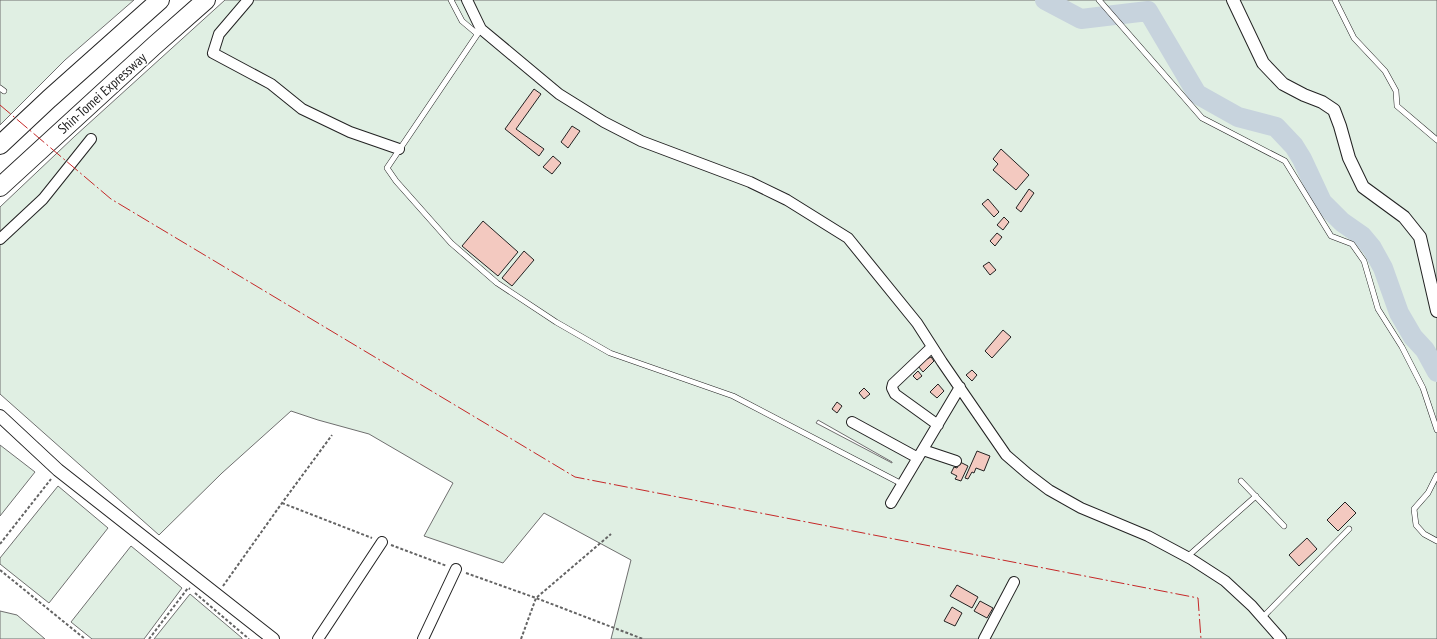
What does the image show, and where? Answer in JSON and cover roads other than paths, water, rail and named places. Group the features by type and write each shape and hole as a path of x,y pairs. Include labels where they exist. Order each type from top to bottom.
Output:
{"highway":[{"path":"0,145 160,0"},
{"name":"Shin-Tomei Expressway","path":"0,187 206,0"}],"street":[{"path":"248,0 219,34 213,52 271,84 302,109 350,132 400,149"},
{"path":"467,0 481,29 559,94 604,122 641,141 750,182 787,200 848,238 917,323 1006,455 1049,490 1081,508 1148,536 1187,557 1225,581 1252,606 1281,639"},
{"path":"1233,0 1263,63 1283,84 1322,102 1334,110 1349,158 1363,187 1404,217 1420,237 1437,311"},
{"path":"0,239 44,198 91,139"},
{"path":"932,347 894,384 892,388 895,394 938,425"},
{"path":"891,503 960,387"},
{"path":"0,416 58,470 217,595 266,637"},
{"path":"852,422 920,454 956,461"},
{"path":"318,639 382,542"},
{"path":"424,639 456,569"},
{"path":"984,639 1014,582"}],"lane":[{"path":"451,0 462,21 475,32 481,29"},
{"path":"1099,0 1202,118 1285,160 1331,236 1352,244 1364,261 1378,309 1402,347 1423,388 1437,430"},
{"path":"1335,0 1354,38 1385,71 1396,91 1397,106 1437,140"},
{"path":"481,29 387,168 396,181 451,243 497,283 556,322 610,354 733,396 902,484"},
{"path":"1437,475 1428,493 1414,509 1416,525 1424,534 1437,541"},
{"path":"1241,481 1284,526"},
{"path":"1187,557 1256,496"},
{"path":"1262,618 1349,529"}],"waterway":[{"path":"1045,0 1081,19 1148,11 1197,94 1238,117 1276,127 1294,146 1302,159 1322,202 1342,222 1362,236 1372,248 1383,268 1399,313 1413,337 1425,350 1437,372"}]}
